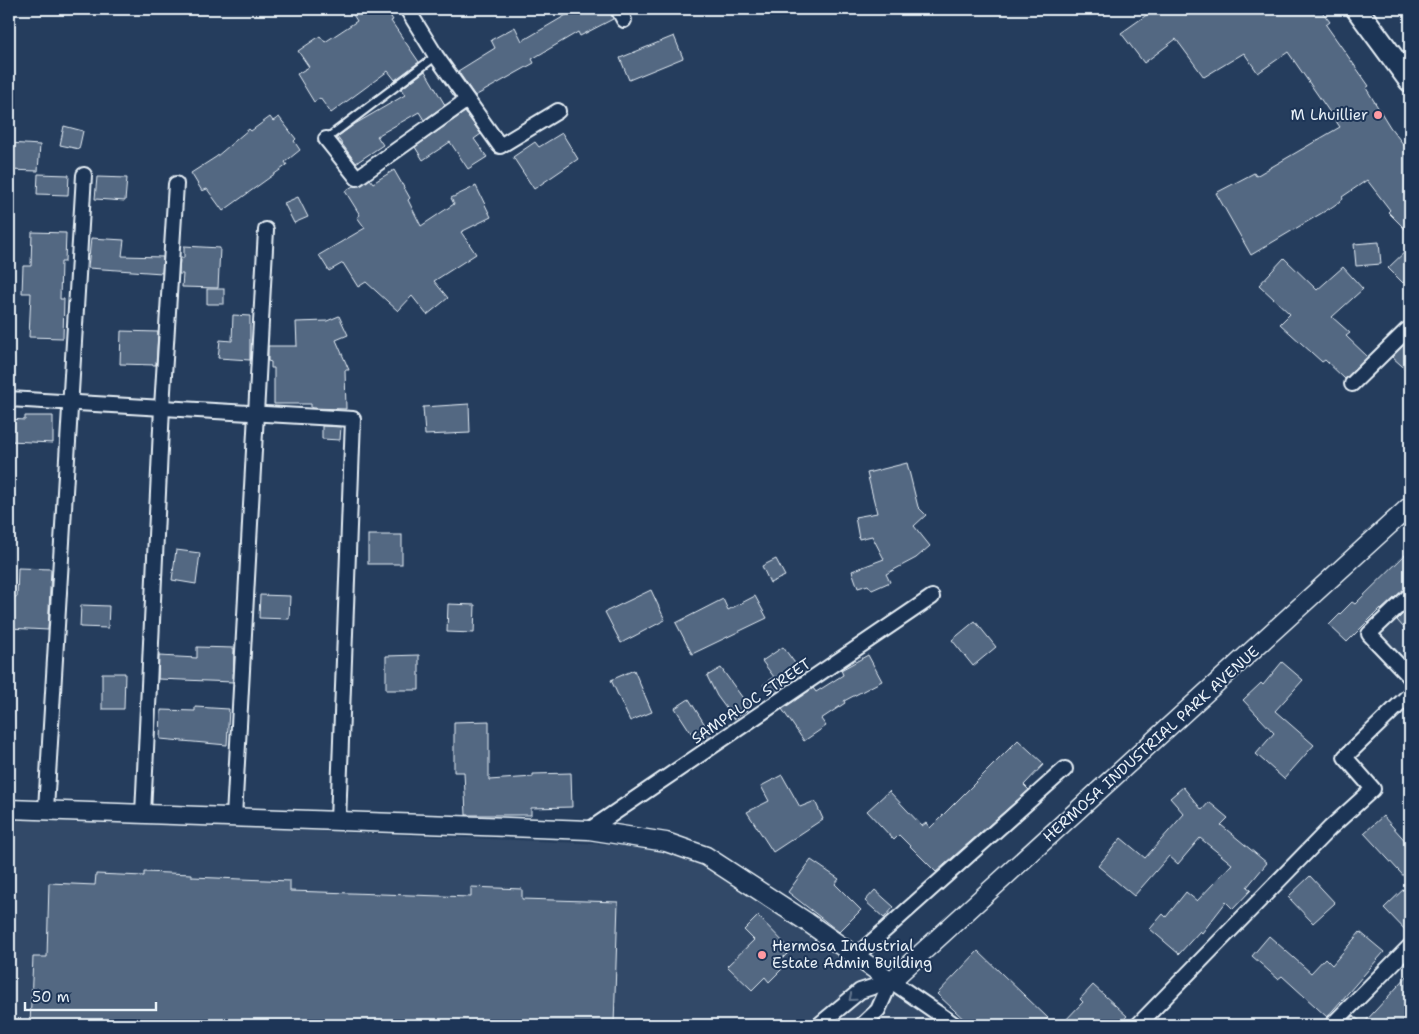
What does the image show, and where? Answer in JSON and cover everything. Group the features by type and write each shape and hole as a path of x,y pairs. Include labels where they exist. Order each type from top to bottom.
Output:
{"main road":[{"path":"1357,9 1408,72"}],"street":[{"path":"407,9 436,56 500,146 558,112"},
{"path":"326,139 357,178 467,100"},
{"path":"46,809 84,175"},
{"path":"143,814 162,407 176,184"},
{"path":"234,818 266,230"},
{"path":"1352,384 1406,330 1410,330"},
{"path":"9,399 353,419 338,821"},
{"name":"HERMOSA INDUSTRIAL PARK AVENUE","path":"891,981 1410,506"},
{"path":"1410,595 1369,634 1410,677"},
{"name":"SAMPALOC STREET","path":"589,830 932,597"},
{"path":"1138,1025 1330,828 1373,789 1345,757 1410,694"},
{"path":"856,956 1065,769"},
{"path":"9,809 589,830 666,842 706,856 955,1025"},
{"path":"1332,1025 1410,946"},
{"path":"819,1025 860,990 891,981"},
{"path":"862,1025 878,1010 891,981"}],"lane":[{"path":"326,139 436,56"}],"shaded area":[{"path":"1410,603 1410,667 1379,632"},
{"path":"9,817 665,847 710,862 940,1025 9,1025"}],"building":[{"path":"359,9 386,9 393,20 391,21 419,62 395,80 388,71 331,113 320,98 314,102 297,74 309,67 298,51 320,36 325,42 357,21 352,13"},
{"path":"565,9 609,9 613,19 580,36 578,32 532,59 534,63 475,96 458,71 495,48 491,40 515,27 522,41 568,14"},
{"path":"1155,9 1320,9 1330,22 1326,25 1369,86 1366,88 1390,127 1410,153 1410,234 1388,212 1390,210 1367,180 1342,197 1343,199 1332,207 1251,255 1216,193 1254,173 1256,176 1340,127 1288,52 1258,73 1244,53 1204,77 1176,39 1144,63 1121,33"},
{"path":"674,36 683,58 629,80 620,58"},
{"path":"425,71 445,105 424,120 419,112 377,136 383,145 356,163 337,137 355,124 405,95 401,89"},
{"path":"465,112 481,134 474,139 487,157 468,169 450,142 423,160 415,147"},
{"path":"270,117 273,121 279,117 296,139 294,141 300,150 285,162 287,165 223,211 207,189 202,191 191,173 216,157 249,129 251,131"},
{"path":"64,126 83,131 79,149 60,145"},
{"path":"562,133 578,159 534,189 513,157 535,142 539,147"},
{"path":"9,143 40,145 38,171 9,170"},
{"path":"394,170 410,198 408,200 421,226 454,204 451,198 476,186 491,217 461,232 476,254 434,281 448,298 427,315 412,296 398,311 366,282 358,287 343,263 329,271 319,255 365,228 357,217 360,215 345,191 353,186 362,185 370,179 373,183"},
{"path":"38,174 69,175 68,195 37,194"},
{"path":"97,177 127,178 125,201 95,199"},
{"path":"298,197 308,217 294,223 284,203"},
{"path":"32,232 66,233 65,262 61,262 60,299 64,299 63,338 29,337 31,293 22,293 23,266 31,266"},
{"path":"91,238 124,240 122,256 163,257 162,273 88,268"},
{"path":"1379,242 1381,264 1356,266 1354,244"},
{"path":"184,246 220,248 218,288 182,287 183,274 179,274 180,258 184,258"},
{"path":"1410,247 1410,277 1403,283 1388,268"},
{"path":"1284,258 1317,290 1343,267 1363,289 1332,317 1350,333 1346,336 1368,357 1345,379 1325,360 1322,362 1280,324 1290,314 1259,285"},
{"path":"207,289 224,289 224,304 207,304"},
{"path":"233,315 250,316 250,360 218,358 220,340 232,341"},
{"path":"339,316 348,335 336,340 349,370 345,370 346,409 311,408 311,404 274,404 274,368 271,368 271,362 268,361 268,346 297,346 296,322 327,321"},
{"path":"121,331 158,332 156,365 120,364"},
{"path":"1410,339 1410,373 1392,357"},
{"path":"469,404 470,433 425,435 423,407"},
{"path":"25,416 53,416 53,443 9,441 9,419 25,420"},
{"path":"322,426 341,427 340,440 322,439"},
{"path":"907,463 918,507 926,515 914,526 930,546 916,558 886,574 890,582 872,590 868,585 858,588 852,571 884,559 872,536 859,539 855,517 877,513 867,473"},
{"path":"368,535 402,535 402,564 368,564"},
{"path":"176,550 200,553 196,584 172,580"},
{"path":"1410,550 1410,586 1380,609 1347,642 1329,625 1352,602 1355,604"},
{"path":"776,559 785,576 770,583 762,566"},
{"path":"18,568 51,569 48,630 9,628 9,597 17,597"},
{"path":"651,590 665,620 621,643 605,612"},
{"path":"260,595 290,596 289,619 259,618"},
{"path":"755,596 767,618 692,654 676,623 723,599 728,610"},
{"path":"448,604 475,605 474,633 447,632"},
{"path":"81,605 109,606 108,628 80,627"},
{"path":"1410,607 1410,635 1397,620"},
{"path":"975,621 996,647 973,666 952,640"},
{"path":"197,647 234,648 233,682 158,679 159,656 197,658"},
{"path":"783,647 803,674 771,696 763,685 774,677 762,661"},
{"path":"419,655 419,690 386,690 386,656"},
{"path":"868,655 882,681 844,701 845,703 821,719 826,726 804,741 782,709 813,688 816,692 843,675 841,670"},
{"path":"1282,662 1303,680 1275,711 1314,745 1284,779 1256,754 1274,733 1243,700 1261,683 1263,685"},
{"path":"721,668 750,708 734,719 717,696 707,676"},
{"path":"634,670 652,712 630,721 611,680"},
{"path":"102,673 125,673 124,709 102,709"},
{"path":"689,699 712,736 699,745 675,708"},
{"path":"195,707 229,709 227,745 160,739 161,710 195,711"},
{"path":"489,721 489,780 533,777 533,774 571,773 572,807 531,808 531,815 466,815 464,772 454,772 454,722"},
{"path":"1018,740 1044,764 1024,785 1029,790 936,872 899,835 894,840 867,811 889,791 922,826 926,823 930,828"},
{"path":"782,775 800,807 815,801 823,819 773,852 747,812 769,801 761,786"},
{"path":"1183,787 1202,810 1209,802 1228,818 1221,825 1267,863 1247,887 1251,890 1233,909 1226,902 1202,933 1200,931 1179,954 1150,929 1163,914 1166,917 1186,892 1197,901 1232,864 1200,838 1178,864 1169,856 1134,896 1098,866 1121,838 1145,858 1184,814 1170,798"},
{"path":"1383,816 1410,846 1410,883 1364,833"},
{"path":"811,860 839,879 835,884 861,910 839,932 788,892"},
{"path":"144,872 192,874 192,877 290,881 290,891 471,897 471,887 522,889 522,899 618,902 614,1025 30,1025 33,957 47,957 49,883 95,885 96,874 144,876"},
{"path":"1310,876 1335,903 1313,923 1288,897"},
{"path":"1410,883 1410,935 1384,908"},
{"path":"875,890 894,907 884,918 865,901"},
{"name":"Hermosa Industrial Estate Admin Building","path":"758,916 791,950 780,961 785,966 769,982 765,977 752,990 727,966 754,940 744,930"},
{"path":"1360,932 1384,952 1327,1017 1282,976 1278,979 1252,956 1269,936 1311,973 1325,958 1332,965"},
{"path":"978,951 1048,1018 1040,1025 992,1025 986,1019 981,1025 970,1025 937,994"},
{"path":"1410,973 1410,1025 1344,1025 1354,1016 1363,1024"},
{"path":"1093,985 1127,1016 1119,1025 1061,1025 1083,1002 1080,999"}],"place":[{"name":"M Lhuillier","path":"1378,115"},
{"name":"Hermosa Industrial Estate Admin Building","path":"762,955"}]}
